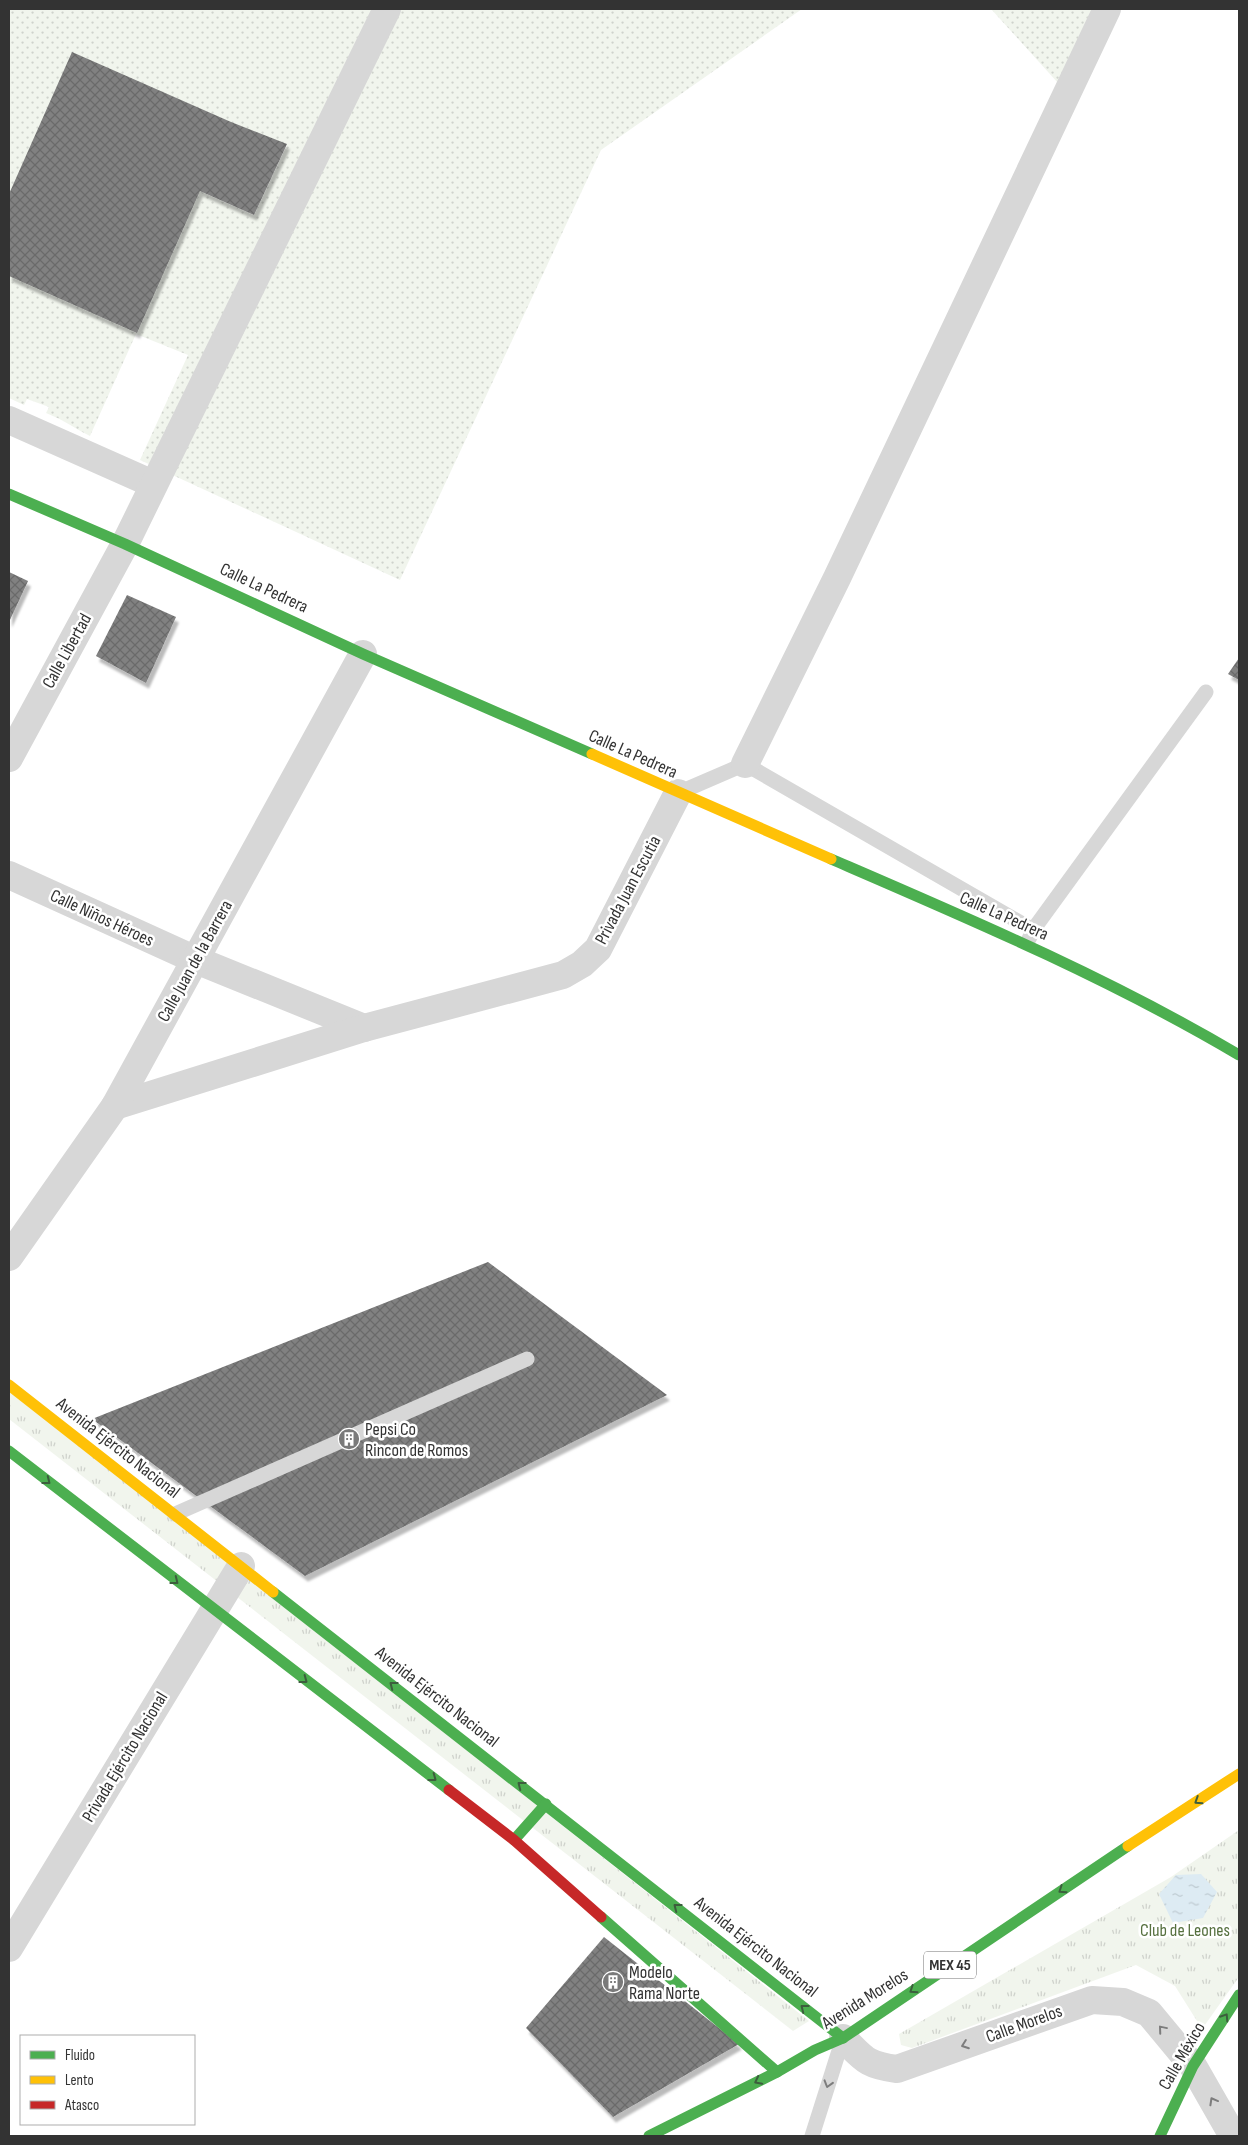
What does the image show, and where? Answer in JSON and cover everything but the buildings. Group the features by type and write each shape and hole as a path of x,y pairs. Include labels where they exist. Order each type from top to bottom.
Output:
{"main road":[{"name":"Calle La Pedrera","path":"9,494 125,544 363,654 678,793 1030,937 1175,1017 1239,1055"},
{"name":"Avenida Ejército Nacional","path":"9,1385 843,2038"},
{"path":"9,1451 214,1611 514,1840 777,2072"},
{"name":"Avenida Morelos","path":"650,2136 777,2072 815,2050 843,2038 1154,1828 1239,1774"},
{"path":"514,1840 546,1804"},
{"name":"Calle México","path":"1160,2136 1193,2066 1239,1996"}],"street":[{"name":"Calle Libertad","path":"9,758 125,544 387,9"},
{"path":"745,764 837,578 1108,9"},
{"path":"9,420 153,484"},
{"name":"Calle Juan de la Barrera","path":"9,1257 115,1106 363,654"},
{"name":"Privada Juan Escutia","path":"115,1106 364,1028 563,975 582,964 598,949 678,793"},
{"name":"Calle Niños Héroes","path":"9,874 196,960 364,1028"},
{"name":"Privada Ejército Nacional","path":"9,1948 241,1566"},
{"name":"Calle Morelos","path":"843,2038 866,2060 877,2067 897,2069 1092,2000 1123,2002 1149,2013 1193,2066 1233,2136"}],"lane":[{"path":"678,793 745,764 1030,937 1206,692"},
{"path":"174,1514 527,1359"},
{"path":"812,2136 843,2038"}],"green space":[{"path":"9,9 802,9 601,150 400,580 140,460 188,355 136,334 90,436 46,413 49,407 27,399 24,405 9,398","holes":["230,123 287,145 254,215 200,191"]},
{"path":"991,9 1095,9 1058,83"},
{"path":"9,1387 809,2021 793,2031 9,1419"},
{"name":"Club de Leones","path":"1239,1830 1239,1977 1202,2029 1175,1986 1136,1965 912,2048 901,2045 899,2034 1171,1877"}],"water":[{"path":"1201,1874 1217,1892 1203,1918 1173,1923 1159,1894 1176,1875"}],"traffic: fast":[{"path":"9,494 125,544 363,654 592,754"},
{"path":"831,859 987,927 1089,975 1140,1000 1239,1055"},
{"path":"9,1451 449,1790"},
{"path":"273,1592 843,2038"},
{"path":"514,1840 546,1804"},
{"path":"649,2136 777,2072 815,2050 843,2038 1128,1846"},
{"path":"601,1917 777,2072"},
{"path":"1160,2136 1193,2066 1239,1995"}],"traffic: slow":[{"path":"592,754 831,859"},
{"path":"9,1385 273,1592"},
{"path":"1128,1846 1239,1774"}],"traffic: jam":[{"path":"449,1790 514,1840 601,1917"}],"place":[{"name":"Pepsi Co Rincon de Romos","path":"349,1439"},
{"name":"Modelo Rama Norte","path":"613,1982"}]}
